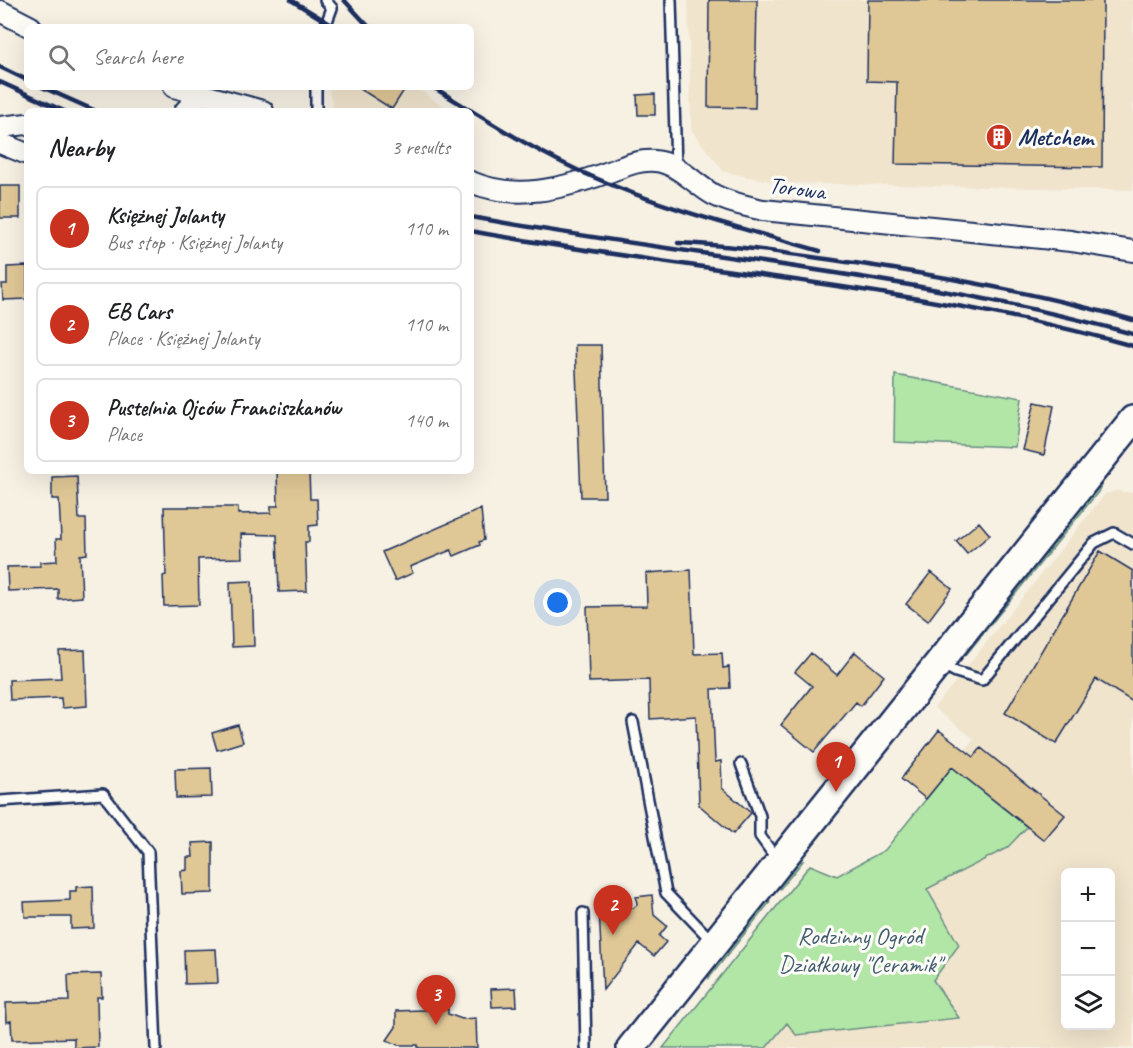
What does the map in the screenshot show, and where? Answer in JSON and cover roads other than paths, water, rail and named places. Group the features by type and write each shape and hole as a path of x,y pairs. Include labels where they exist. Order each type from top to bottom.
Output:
{"street":[{"path":"0,11 25,24"},
{"path":"184,90 251,108"},
{"path":"188,108 200,95"},
{"path":"0,128 9,124 24,124"},
{"path":"0,143 24,153"},
{"name":"Torowa","path":"474,183 496,190 527,193 569,185 642,161 665,163 715,195 763,210 1071,241 1133,251"},
{"path":"631,1048 1133,420"}],"lane":[{"path":"325,0 332,8 325,24"},
{"path":"671,0 676,168"},
{"path":"316,90 316,108"},
{"path":"939,663 956,672 982,680 1094,543 1114,533 1133,544"},
{"path":"633,722 666,893 715,943"},
{"path":"741,764 760,816 760,836 779,863"},
{"path":"0,801 103,794 148,852 156,1048"},
{"path":"583,913 586,1048"}],"railway":[{"path":"291,0 330,24"},
{"path":"344,0 366,24"},
{"path":"0,67 24,79"},
{"path":"0,82 57,108"},
{"path":"49,90 89,108"},
{"path":"438,90 467,108"},
{"path":"474,112 572,168 620,188 676,209 820,251"},
{"path":"474,218 887,281 1052,313 1133,334"},
{"path":"474,232 969,308 1052,325 1133,346"},
{"path":"678,243 767,251 925,274 1030,294 1133,320"}],"place":[{"name":"Metchem","path":"999,137"},
{"name":"Księżnej Jolanty","path":"836,792"},
{"name":"EB Cars","path":"613,935"},
{"name":"Pustelnia Ojców Franciszkanów","path":"436,1025"}],"park label":[{"name":"Rodzinny Ogród Działkowy \"Ceramik\"","path":"860,950"}]}
